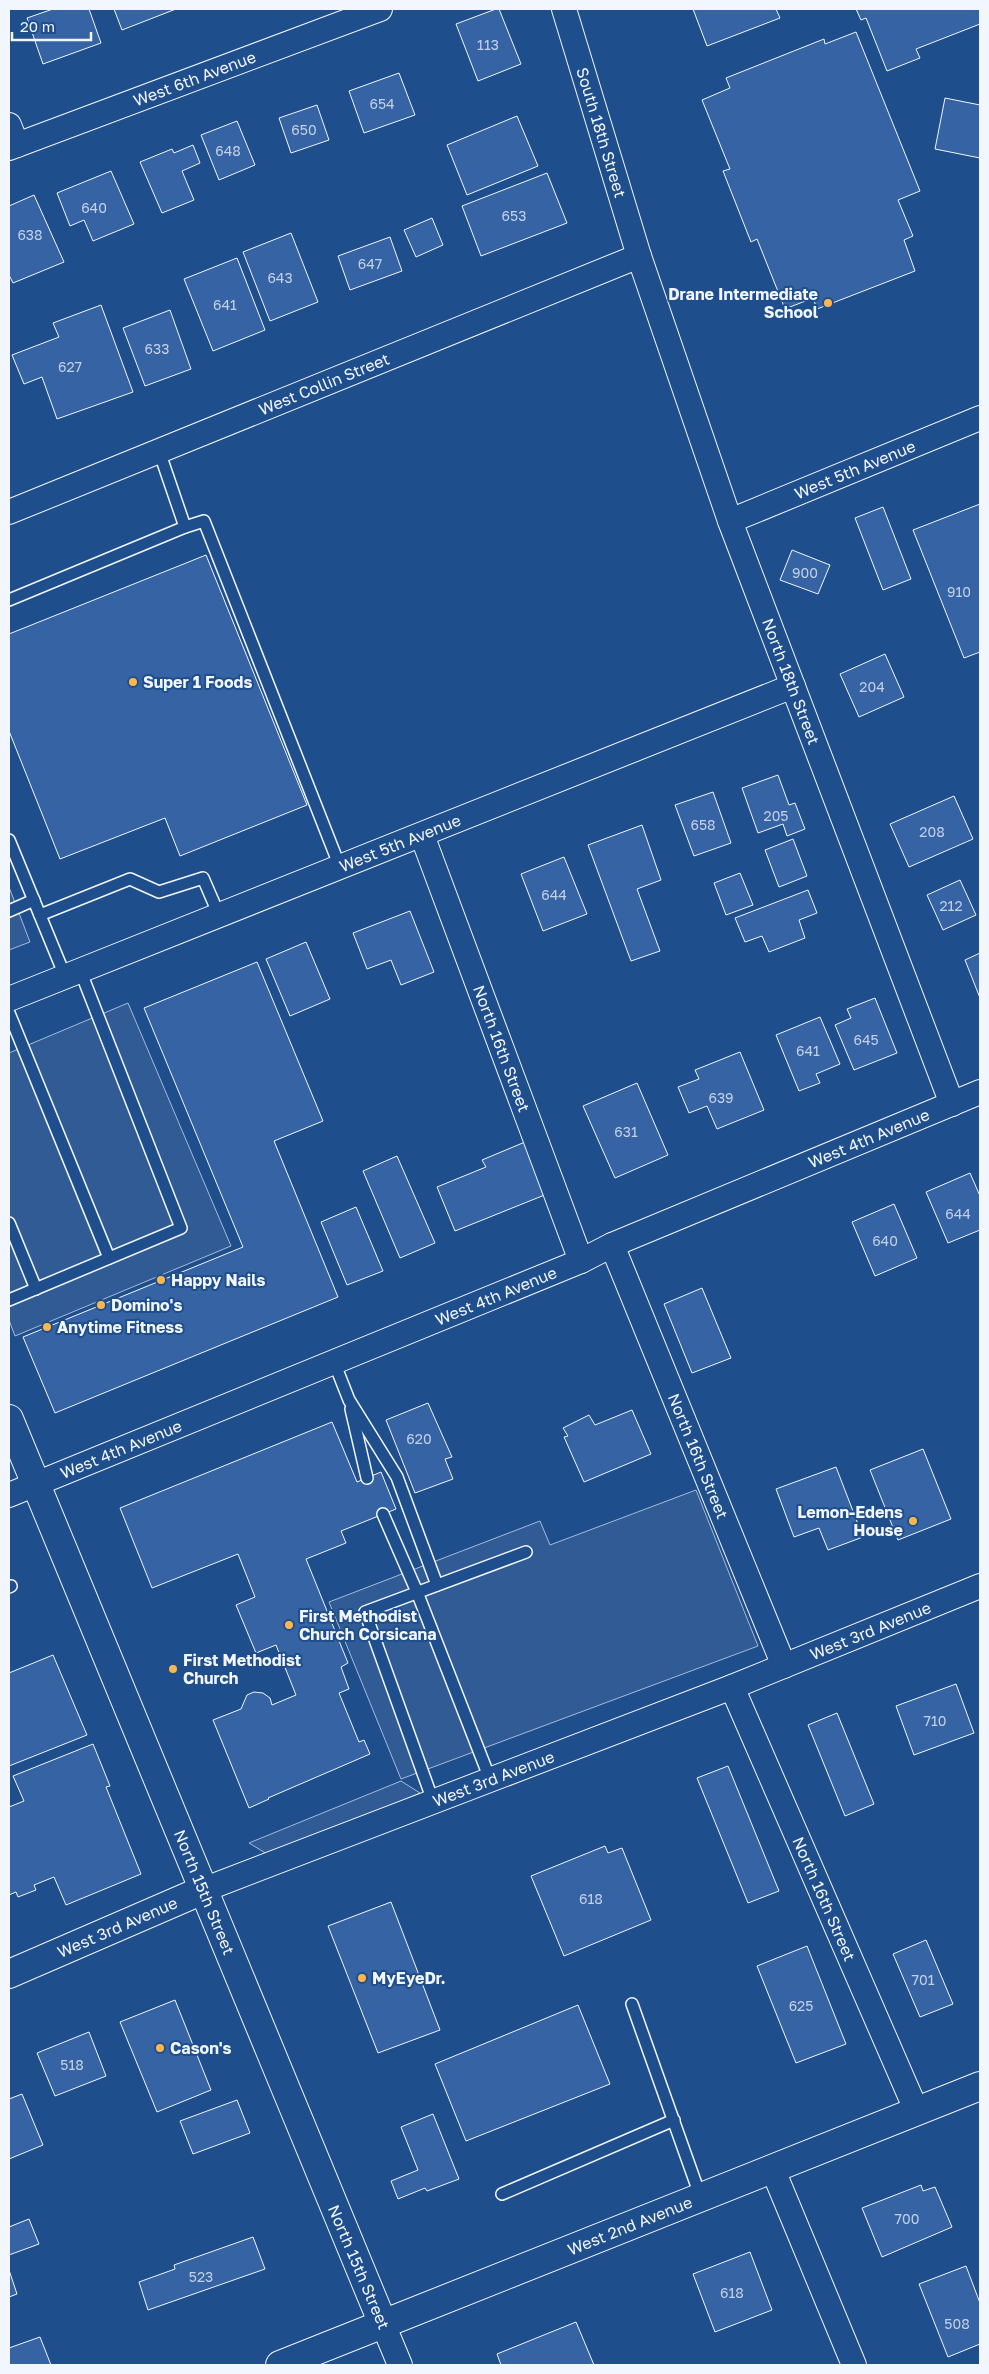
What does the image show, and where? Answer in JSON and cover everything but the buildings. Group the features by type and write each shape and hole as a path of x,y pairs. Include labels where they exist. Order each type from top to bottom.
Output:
{"main road":[{"name":"North 15th Street","path":"9,1420 383,2324"},
{"name":"West 3rd Avenue","path":"9,1974 203,1890"},
{"name":"West 2nd Avenue","path":"280,2365 980,2086"}],"street":[{"name":"West 6th Avenue","path":"11,139 380,9"},
{"name":"South 18th Street","path":"564,9 639,256"},
{"name":"West Collin Street","path":"9,512 639,256"},
{"name":"North 18th Street","path":"639,256 730,520 952,1104"},
{"name":"West 5th Avenue","path":"730,520 980,418"},
{"name":"West 5th Avenue","path":"9,999 422,836 793,686"},
{"name":"North 16th Street","path":"422,836 580,1261"},
{"name":"West 4th Avenue","path":"9,1495 580,1261 980,1092"},
{"name":"North 16th Street","path":"612,1246 784,1666"},
{"name":"West 3rd Avenue","path":"203,1890 784,1666 980,1586"},
{"name":"North 16th Street","path":"732,1686 917,2112"},
{"path":"773,2170 854,2365"},
{"name":"North 15th Street","path":"383,2324 400,2365"}],"lane":[{"path":"158,451 185,528"},
{"path":"9,600 204,521 340,868"},
{"path":"9,840 40,915 72,973 181,1228 9,1300"},
{"path":"40,915 130,879 159,892 202,878 219,916"},
{"path":"9,911 34,900"},
{"path":"9,1013 109,1258"},
{"path":"9,1223 36,1289"},
{"path":"334,1362 349,1400 368,1478"},
{"path":"349,1400 397,1477 437,1585"},
{"path":"383,1514 417,1592 490,1779"},
{"path":"434,1802 366,1612 526,1552"},
{"path":"632,2004 701,2198"},
{"path":"502,2194 674,2120"}],"shaded area":[{"path":"9,887 30,942 9,950"},
{"path":"128,1003 231,1246 15,1336 9,1320 9,1053"},
{"path":"696,1490 758,1646 401,1779 329,1602 540,1521 550,1545"},
{"path":"401,1781 420,1793 272,1857 249,1843"}],"place":[{"name":"Drane Intermediate School","path":"828,303"},
{"name":"Super 1 Foods","path":"133,682"},
{"name":"Happy Nails","path":"161,1280"},
{"name":"Domino's","path":"101,1305"},
{"name":"Anytime Fitness","path":"47,1327"},
{"name":"Lemon-Edens House","path":"913,1521"},
{"name":"First Methodist Church Corsicana","path":"289,1625"},
{"name":"First Methodist Church","path":"173,1669"},
{"name":"MyEyeDr.","path":"362,1978"},
{"name":"Cason's","path":"160,2048"}]}
